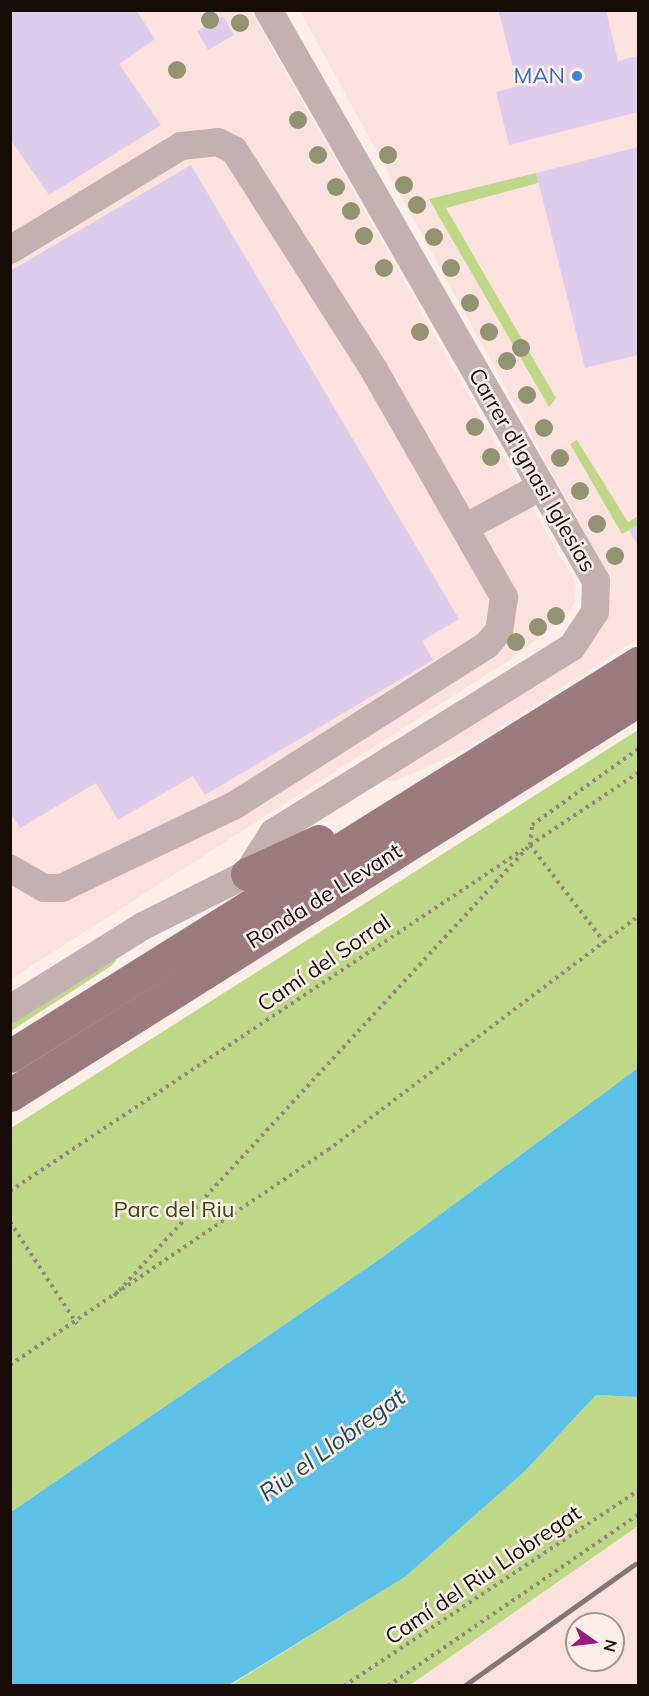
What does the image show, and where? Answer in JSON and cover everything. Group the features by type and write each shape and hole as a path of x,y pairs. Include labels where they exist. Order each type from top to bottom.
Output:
{"main road":[{"name":"Ronda de Llevant","path":"10,1056 438,786 639,663"},
{"name":"Ronda de Llevant","path":"10,1095 639,700"},
{"path":"247,874 438,786"}],"street":[{"name":"Carrer d'Ignasi Iglesias","path":"247,874 273,833 581,639 595,612 596,581 268,10"},
{"path":"10,250 181,146 218,142 234,150 468,526 504,597 499,631 486,645 235,805 62,888 44,888 10,868"},
{"path":"468,526 542,486"},
{"path":"10,1009 143,926 247,874"}],"path":[{"path":"604,943 530,845 532,825 639,749"},
{"path":"110,1301 530,845 639,773"},
{"name":"Camí del Sorral","path":"10,1191 530,845"},
{"path":"10,1365 77,1324 328,1150 639,916"},
{"path":"10,1221 77,1324"},
{"name":"Camí del Riu Llobregat","path":"344,1686 639,1491"},
{"path":"387,1686 639,1515"}],"shaded area":[{"path":"11,11 251,11 576,584 575,603 564,618 508,661 11,979"},
{"path":"300,11 638,11 638,639 466,749 396,781 379,780 586,649 609,577"},
{"path":"638,1526 638,1685 410,1685"}],"green space":[{"path":"536,173 538,183 446,208 556,398 549,407 429,199"},
{"path":"577,440 628,522 638,516 638,525 622,534 570,444"},
{"name":"Parc del Riu","path":"638,730 638,1068 380,1259 11,1512 11,1128"},
{"path":"112,950 116,961 111,966 11,1031 11,1013"},
{"path":"596,1395 638,1397 638,1526 410,1685 229,1686 405,1577 525,1471"}],"water":[{"name":"Riu el Llobregat","path":"638,1068 638,1397 596,1395 525,1471 405,1577 229,1685 11,1685 11,1512 380,1259"}],"building":[{"path":"10,10 136,10 155,39 119,64 161,125 49,195 10,139"},
{"name":"MAN","path":"498,10 606,10 618,61 637,56 638,112 509,145 496,92 518,86"},
{"path":"223,16 234,35 208,50 197,31"},
{"path":"638,147 638,355 585,368 536,173"},
{"path":"191,165 459,619 422,641 433,660 205,795 193,776 118,820 96,783 20,828 10,812 10,271"},
{"path":"638,525 638,547 629,530"}],"railway":[{"path":"464,1686 635,1564"}],"place":[{"name":"MAN","path":"577,76"}]}
